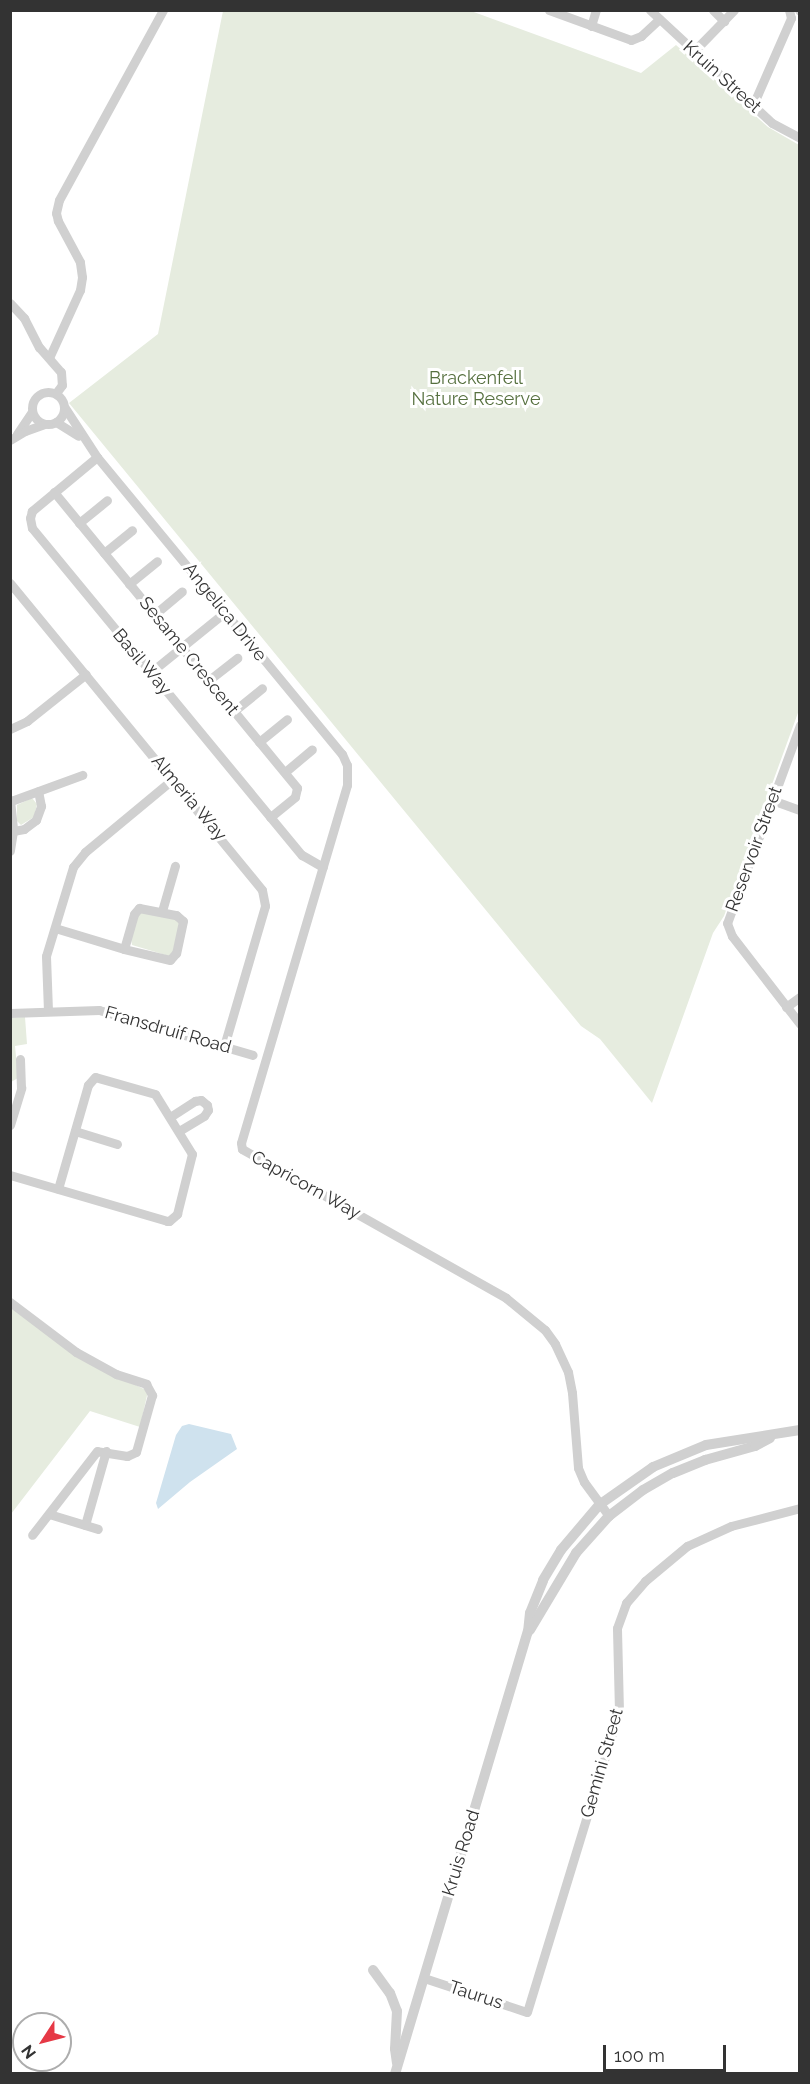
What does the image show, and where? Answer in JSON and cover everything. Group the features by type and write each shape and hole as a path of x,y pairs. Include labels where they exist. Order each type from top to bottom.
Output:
{"street":[{"path":"49,358 80,290 82,277 80,262 58,221 56,213 59,200 163,10"},
{"path":"549,10 632,40 659,19"},
{"path":"591,26 596,10"},
{"name":"Kruin Street","path":"650,10 772,123 800,138"},
{"path":"713,10 724,21"},
{"path":"694,51 734,10"},
{"path":"753,105 791,18 789,10"},
{"path":"10,303 24,318 39,347 63,375 62,385 56,393"},
{"path":"45,391 56,393 64,402 64,414 56,422 44,424 13,438 32,412 36,396 45,391"},
{"path":"65,408 83,439"},
{"path":"32,412 44,424"},
{"path":"56,422 83,439"},
{"name":"Angelica Drive","path":"83,439 342,754 348,771"},
{"name":"Basil Way","path":"97,457 32,511 30,518 32,528 302,855 323,867"},
{"name":"Sesame Crescent","path":"54,492 297,788 298,793 270,817"},
{"path":"79,523 107,500"},
{"path":"104,553 132,530"},
{"path":"129,584 157,561"},
{"name":"Almeria Way","path":"10,583 257,882 264,895 265,906 224,1046"},
{"path":"155,614 182,591"},
{"path":"151,672 225,612"},
{"path":"209,680 237,658"},
{"path":"10,729 27,721 86,674"},
{"path":"234,711 262,688"},
{"path":"260,742 287,719"},
{"name":"Reservoir Street","path":"800,725 727,923 732,936 800,1024"},
{"path":"285,772 312,749"},
{"name":"Capricorn Way","path":"348,771 347,785 241,1143 242,1149 506,1298 545,1330 568,1372 572,1393 578,1468 599,1505"},
{"path":"10,850 13,831 11,800 82,775"},
{"path":"48,1011 45,968 71,872 80,857 173,779"},
{"path":"13,831 24,829 36,820 41,806 38,791"},
{"path":"772,800 800,810"},
{"path":"162,911 175,866"},
{"path":"55,928 124,949 163,960 172,958 183,924 179,916 144,907 137,909 124,949"},
{"path":"786,1007 800,997"},
{"name":"Fransdruif Road","path":"10,1013 83,1009 106,1011 253,1054"},
{"path":"10,1125 21,1088 20,1059"},
{"path":"10,1175 58,1189 172,1220 177,1214 192,1160 190,1150 153,1093 96,1077 89,1082 58,1189"},
{"path":"10,1085 21,1088"},
{"path":"170,1117 195,1101 201,1100 207,1104 208,1110 204,1116 179,1131"},
{"path":"75,1131 117,1144"},
{"path":"10,1302 88,1359 151,1388 152,1398 136,1452 127,1456 106,1451 96,1452 32,1535"},
{"name":"Kruis Road","path":"396,2070 528,1632 530,1613 543,1580 561,1550 599,1505 627,1484 674,1457 729,1440 772,1436 800,1430"},
{"name":"Kruis Road","path":"528,1632 576,1553 609,1516 643,1490 673,1473 705,1460 755,1446 772,1436"},
{"path":"85,1525 106,1451"},
{"path":"599,1505 609,1516"},
{"name":"Gemini Street","path":"527,2012 619,1711 617,1628 626,1602 645,1581 687,1546 731,1526 800,1508"},
{"path":"49,1514 98,1529"},
{"path":"373,1970 390,1993 397,2011 394,2049 396,2070"},
{"name":"Taurus","path":"424,1978 527,2012"}],"green space":[{"name":"Brackenfell Nature Reserve","path":"223,11 471,11 641,73 676,45 768,127 799,145 799,710 724,916 713,933 652,1103 600,1039 581,1026 69,403 158,334"},
{"path":"32,798 37,804 34,817 21,825 17,821 17,805"},
{"path":"139,912 174,918 179,923 174,951 169,956 132,945 131,939"},
{"path":"25,1017 27,1044 15,1046 18,1078 11,1082 11,1018"},
{"path":"10,1306 74,1355 148,1391 140,1427 90,1411 11,1514"}],"water":[{"path":"189,1424 231,1434 237,1449 190,1482 158,1509 156,1503 176,1435 182,1426"}]}
